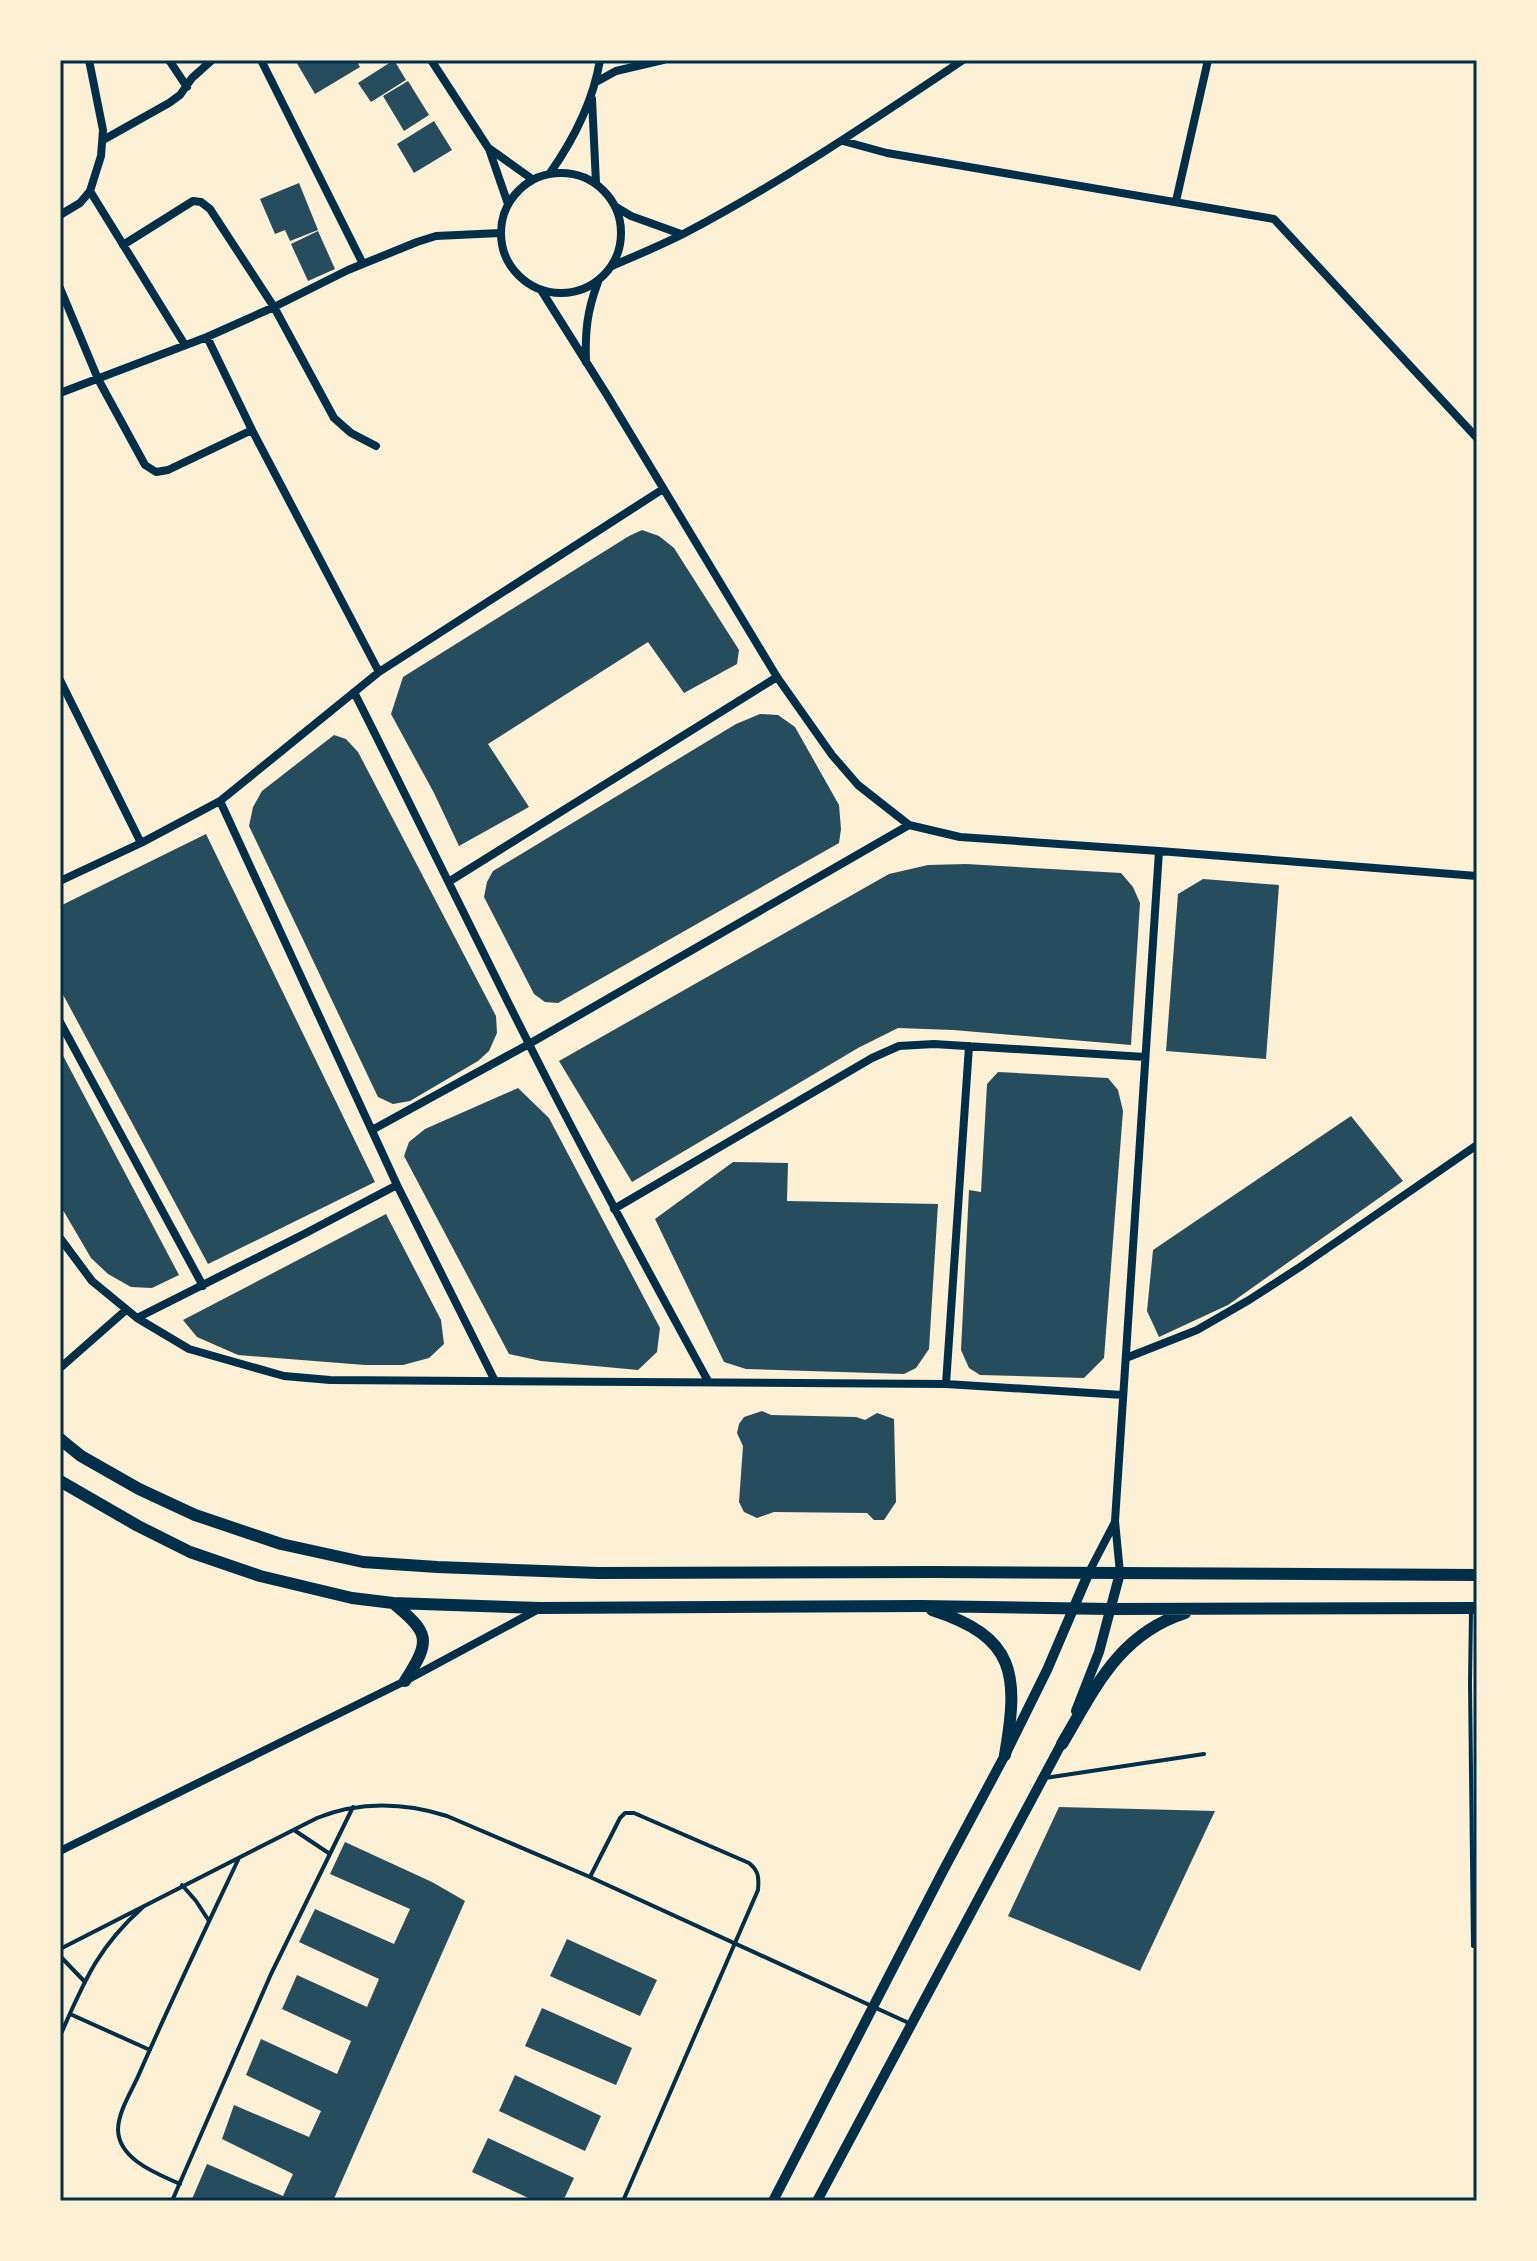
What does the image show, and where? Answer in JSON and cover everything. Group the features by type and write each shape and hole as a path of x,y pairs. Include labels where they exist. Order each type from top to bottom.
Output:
{"main road":[{"path":"60,1439 81,1456 128,1483 195,1515 281,1544 363,1562 598,1573 1477,1575"},
{"path":"60,1481 190,1552 260,1576 352,1598 393,1603 540,1608 1474,1608"},
{"path":"393,1603 416,1623 424,1636 421,1651 405,1681"},
{"path":"921,1606 971,1626 989,1638 1003,1655 1010,1673 1012,1692 1012,1717 1005,1755"},
{"path":"1062,1744 1105,1672 1125,1648 1168,1619 1199,1608"}],"street":[{"path":"169,60 187,87"},
{"path":"103,140 153,114 180,95 192,78 212,60"},
{"path":"261,60 363,264"},
{"path":"431,60 489,149 508,204"},
{"path":"550,173 571,143 592,95 600,60"},
{"path":"596,82 616,71 663,60"},
{"path":"612,266 682,235 748,199 843,141 963,60"},
{"path":"1176,201 1208,60"},
{"path":"60,215 80,203 90,191 101,156 103,130 92,61"},
{"path":"592,95 596,183"},
{"path":"843,141 887,153 1274,219 1477,438"},
{"path":"489,149 532,179"},
{"path":"616,207 622,226 620,247 612,266 598,281 580,291 559,294 541,290 524,281 511,268 503,251 500,233 502,217 517,190 532,179 550,173 568,173 596,183 616,207 631,216 682,235"},
{"path":"90,191 185,345"},
{"path":"123,245 193,201 201,202 210,209 274,307 334,418 351,433 376,446"},
{"path":"60,393 207,337 394,250 436,236 500,233"},
{"path":"586,363 587,313 598,281"},
{"path":"60,288 98,379 145,465 156,472 168,470 252,430"},
{"path":"541,290 777,677 832,755 858,785 909,825 960,837 1477,876"},
{"path":"207,337 252,430 379,672"},
{"path":"60,881 220,801 379,672 663,489"},
{"path":"450,881 777,677"},
{"path":"60,680 141,843"},
{"path":"354,692 529,1044 708,1381"},
{"path":"220,801 397,1185 495,1381"},
{"path":"372,1130 529,1044 909,825"},
{"path":"817,2201 1062,1744 1095,1662 1111,1609 1120,1573 1115,1521 1159,851"},
{"path":"60,1022 203,1286"},
{"path":"614,1209 872,1058 899,1046 934,1044 1145,1057"},
{"path":"946,1384 969,1046"},
{"path":"1126,1358 1197,1330 1249,1300 1477,1145"},
{"path":"137,1318 397,1185"},
{"path":"60,1238 92,1281 137,1318 189,1349 284,1376 330,1380 946,1384 1123,1395"},
{"path":"60,1368 126,1310"},
{"path":"773,2201 1005,1755 1115,1521"},
{"path":"60,1851 405,1681 540,1608"}],"lane":[{"path":"1473,1946 1474,1608"},
{"path":"1043,1778 1204,1754"},
{"path":"60,1949 182,1885 336,1811 395,1805 447,1816 590,1877 911,2024"},
{"path":"172,2201 271,1974 353,1807"},
{"path":"590,1877 625,1813 640,1814 749,1863 759,1877 758,1890 623,2201"},
{"path":"294,1830 330,1854"},
{"path":"180,2184 137,2162 121,2140 118,2129 150,2050 239,1857"},
{"path":"182,1885 209,1921"},
{"path":"60,2036 108,1942 148,1903"},
{"path":"60,1956 85,1982"},
{"path":"70,2014 150,2050"}],"building":[{"path":"295,60 356,60 360,67 315,94"},
{"path":"394,60 406,80 371,102 358,83"},
{"path":"408,81 429,115 404,131 383,96"},
{"path":"434,121 452,150 414,173 397,144"},
{"path":"299,183 318,230 290,241 285,230 275,234 260,199"},
{"path":"318,231 335,269 308,281 291,244"},
{"path":"642,530 659,536 674,548 739,650 737,664 684,693 648,642 488,744 529,807 459,846 391,714 403,677"},
{"path":"760,714 778,715 795,727 839,805 839,843 558,1003 545,1002 534,994 484,897 493,871 736,724"},
{"path":"334,735 346,739 358,752 496,1016 497,1033 489,1051 478,1061 410,1101 393,1104 378,1097 249,826 253,807 262,791"},
{"path":"206,834 375,1182 208,1264 60,989 60,906"},
{"path":"966,864 1121,873 1133,887 1140,903 1131,1045 898,1028 858,1048 632,1182 559,1061 889,874 928,865"},
{"path":"1203,879 1279,885 1266,1059 1166,1051 1178,894"},
{"path":"60,1050 179,1275 152,1288 131,1287 108,1274 91,1258 60,1205"},
{"path":"998,1072 1108,1078 1118,1090 1123,1111 1104,1358 1084,1378 980,1375 969,1368 961,1350 969,1190 981,1192 987,1084"},
{"path":"518,1088 549,1118 660,1328 657,1352 638,1370 541,1361 509,1354 404,1156 409,1142 425,1129"},
{"path":"1351,1116 1403,1181 1228,1305 1159,1337 1147,1311 1153,1250"},
{"path":"733,1162 788,1163 787,1201 938,1204 929,1349 916,1368 904,1374 746,1369 724,1362 655,1219"},
{"path":"386,1214 441,1320 444,1344 429,1358 403,1365 365,1365 238,1355 197,1337 183,1320"},
{"path":"762,1411 771,1415 856,1417 865,1420 877,1413 894,1419 896,1502 884,1520 874,1520 867,1513 774,1512 757,1518 744,1512 739,1502 743,1446 737,1433 744,1417"},
{"path":"1059,1807 1215,1811 1140,1971 1008,1916"},
{"path":"345,1842 432,1882 465,1901 333,2201 195,2201 192,2199 207,2164 283,2196 293,2174 222,2139 234,2105 309,2137 321,2111 246,2075 261,2039 337,2074 351,2041 282,2009 297,1975 367,2007 379,1979 299,1942 315,1909 394,1944 410,1909 330,1874"},
{"path":"567,1939 657,1980 640,2016 550,1976"},
{"path":"542,2008 632,2048 616,2085 525,2046"},
{"path":"515,2075 601,2116 585,2151 499,2111"},
{"path":"488,2138 574,2178 563,2201 535,2201 472,2172"}]}
